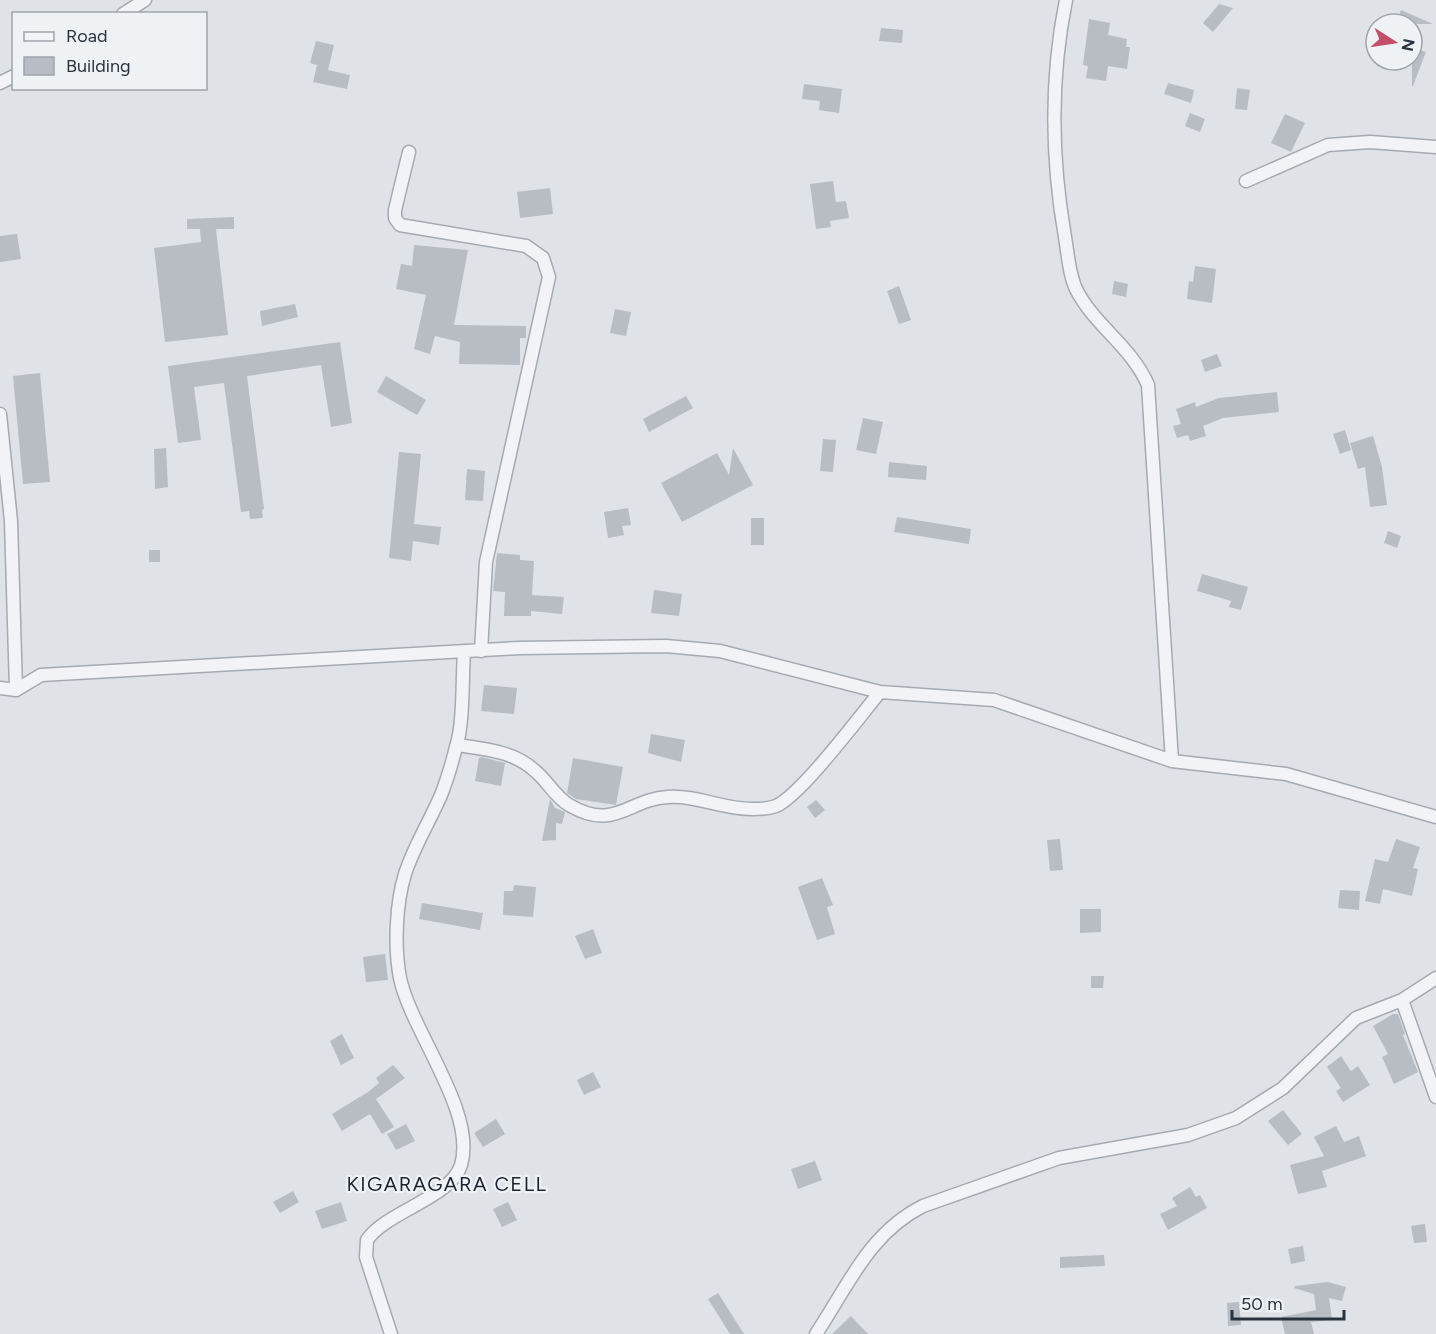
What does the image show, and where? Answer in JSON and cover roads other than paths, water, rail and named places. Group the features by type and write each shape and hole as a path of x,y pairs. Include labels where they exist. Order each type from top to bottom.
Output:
{"street":[{"path":"126,12 145,0"},
{"path":"1066,0 1053,84 1057,189 1076,288 1088,310 1140,365 1149,385 1172,761"},
{"path":"1246,181 1328,145 1370,142 1436,147"},
{"path":"409,152 395,210 395,218 400,225 526,246 543,258 549,277 486,562 481,651"},
{"path":"0,414 11,521 16,690"},
{"path":"0,688 16,690 41,675 519,648 666,646 720,651 880,692 994,700 1172,761 1286,774 1436,817"},
{"path":"391,1334 366,1257 367,1240 381,1226 451,1182 460,1169 465,1149 463,1132 443,1078 400,978 398,940 405,876 441,794 457,745 464,652"},
{"path":"457,745 496,751 518,759 534,770 568,805 594,815 612,816 652,799 670,796 756,809 776,806 797,790 880,692"},
{"path":"816,1334 865,1254 892,1224 906,1215 934,1202 1059,1158 1188,1135 1236,1118 1283,1088 1356,1018 1402,1000 1436,978"},
{"path":"1402,1000 1436,1097"}],"district":[{"name":"KIGARAGARA CELL","path":"447,1184"}]}
